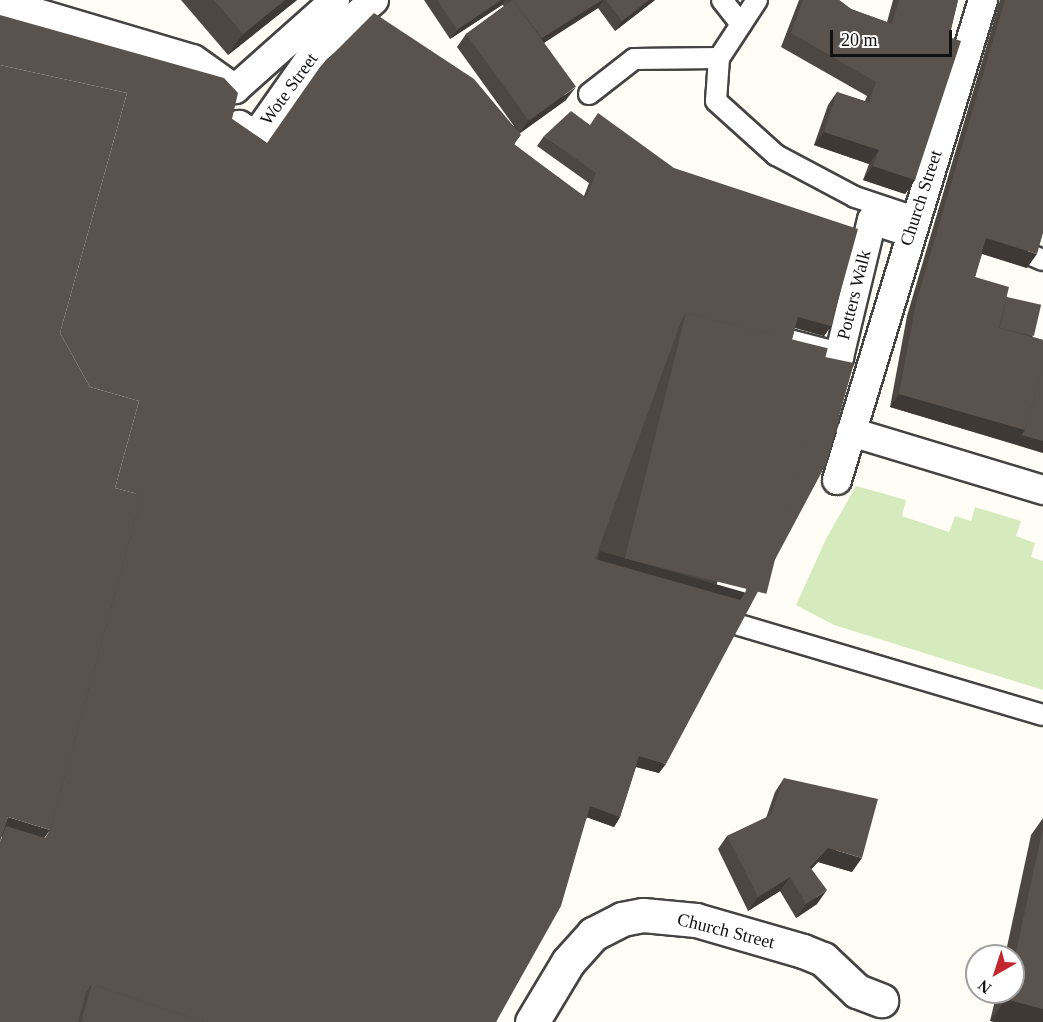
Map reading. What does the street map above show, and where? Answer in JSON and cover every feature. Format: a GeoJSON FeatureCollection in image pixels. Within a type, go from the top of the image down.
{"type":"FeatureCollection","features":[{"type":"Feature","properties":{"kind":"street","name":"Wote Street"},"geometry":{"type":"LineString","coordinates":[[0,2],[193,58],[235,89],[335,0]]}},
{"type":"Feature","properties":{"kind":"street","name":"Wote Street"},"geometry":{"type":"LineString","coordinates":[[233,135],[239,125],[256,135],[315,51],[374,0]]}},
{"type":"Feature","properties":{"kind":"street","name":"Church Street"},"geometry":{"type":"LineString","coordinates":[[837,480],[912,224],[983,0]]}},
{"type":"Feature","properties":{"kind":"street","name":"Potters Walk"},"geometry":{"type":"LineString","coordinates":[[788,344],[839,357],[872,220],[912,224]]}},
{"type":"Feature","properties":{"kind":"street"},"geometry":{"type":"LineString","coordinates":[[851,432],[1043,490]]}},
{"type":"Feature","properties":{"kind":"street","name":"Church Street"},"geometry":{"type":"LineString","coordinates":[[532,1022],[568,962],[593,934],[622,919],[643,915],[696,920],[803,951],[823,959],[857,991],[880,1000]]}},
{"type":"Feature","properties":{"kind":"lane"},"geometry":{"type":"LineString","coordinates":[[722,0],[741,24]]}},
{"type":"Feature","properties":{"kind":"lane"},"geometry":{"type":"LineString","coordinates":[[757,0],[719,58],[716,101],[776,155],[912,224]]}},
{"type":"Feature","properties":{"kind":"lane"},"geometry":{"type":"LineString","coordinates":[[589,94],[634,58],[719,58]]}},
{"type":"Feature","properties":{"kind":"lane"},"geometry":{"type":"LineString","coordinates":[[739,625],[1043,716]]}},
{"type":"Feature","properties":{"kind":"green space"},"geometry":{"type":"Polygon","coordinates":[[[856,486],[906,500],[902,516],[949,532],[955,516],[971,521],[975,507],[1021,521],[1016,536],[1035,543],[1031,557],[1043,561],[1043,690],[834,625],[796,605],[826,539],[856,486]]]}},
{"type":"Feature","properties":{"kind":"building"},"geometry":{"type":"Polygon","coordinates":[[[214,0],[285,0],[243,34],[214,0]]]}},
{"type":"Feature","properties":{"kind":"building"},"geometry":{"type":"Polygon","coordinates":[[[437,0],[501,0],[457,30],[437,0]]]}},
{"type":"Feature","properties":{"kind":"building"},"geometry":{"type":"Polygon","coordinates":[[[513,0],[576,87],[529,121],[466,34],[513,0]]]}},
{"type":"Feature","properties":{"kind":"building"},"geometry":{"type":"Polygon","coordinates":[[[513,0],[602,0],[542,38],[513,0]]]}},
{"type":"Feature","properties":{"kind":"building"},"geometry":{"type":"Polygon","coordinates":[[[606,0],[649,0],[622,21],[606,0]]]}},
{"type":"Feature","properties":{"kind":"building"},"geometry":{"type":"Polygon","coordinates":[[[803,0],[839,0],[851,9],[892,24],[899,0],[958,0],[949,37],[961,41],[915,180],[873,166],[879,150],[824,132],[837,92],[869,103],[876,82],[791,33],[803,0]]]}},
{"type":"Feature","properties":{"kind":"building"},"geometry":{"type":"Polygon","coordinates":[[[1005,0],[1043,0],[1043,233],[1037,254],[986,238],[975,277],[1009,287],[999,328],[1043,340],[1043,365],[1025,430],[899,394],[916,303],[1005,0]]]}},
{"type":"Feature","properties":{"kind":"building"},"geometry":{"type":"Polygon","coordinates":[[[374,13],[474,79],[521,135],[514,144],[586,198],[596,173],[544,136],[571,111],[590,125],[598,113],[674,168],[858,229],[831,326],[798,317],[792,340],[686,313],[681,321],[595,559],[740,600],[745,593],[825,357],[854,363],[826,464],[666,764],[639,756],[620,817],[590,806],[561,906],[496,1022],[204,1022],[92,984],[86,992],[78,1022],[0,1022],[0,842],[6,826],[45,838],[50,830],[142,495],[115,488],[139,401],[90,387],[60,333],[127,93],[0,65],[0,15],[224,78],[238,93],[232,119],[267,143],[320,67],[374,13]]]}},
{"type":"Feature","properties":{"kind":"building"},"geometry":{"type":"Polygon","coordinates":[[[0,65],[127,93],[60,333],[90,387],[139,401],[115,488],[142,495],[50,830],[8,817],[0,842],[0,65]]]}},
{"type":"Feature","properties":{"kind":"building"},"geometry":{"type":"Polygon","coordinates":[[[1007,297],[1041,305],[1034,336],[1000,328],[1007,297]]]}},
{"type":"Feature","properties":{"kind":"building"},"geometry":{"type":"Polygon","coordinates":[[[686,313],[828,348],[766,594],[625,558],[686,313]]]}},
{"type":"Feature","properties":{"kind":"building"},"geometry":{"type":"Polygon","coordinates":[[[1043,365],[1043,441],[1022,435],[1043,365]]]}},
{"type":"Feature","properties":{"kind":"building"},"geometry":{"type":"Polygon","coordinates":[[[784,778],[878,799],[862,858],[828,848],[810,867],[827,890],[806,904],[790,877],[758,897],[727,836],[771,815],[784,778]]]}},
{"type":"Feature","properties":{"kind":"building"},"geometry":{"type":"Polygon","coordinates":[[[1043,828],[1043,1009],[1024,1004],[1025,944],[1018,944],[1043,828]]]}},
{"type":"Feature","properties":{"kind":"building"},"geometry":{"type":"Polygon","coordinates":[[[92,984],[204,1022],[81,1022],[92,984]]]}}]}
